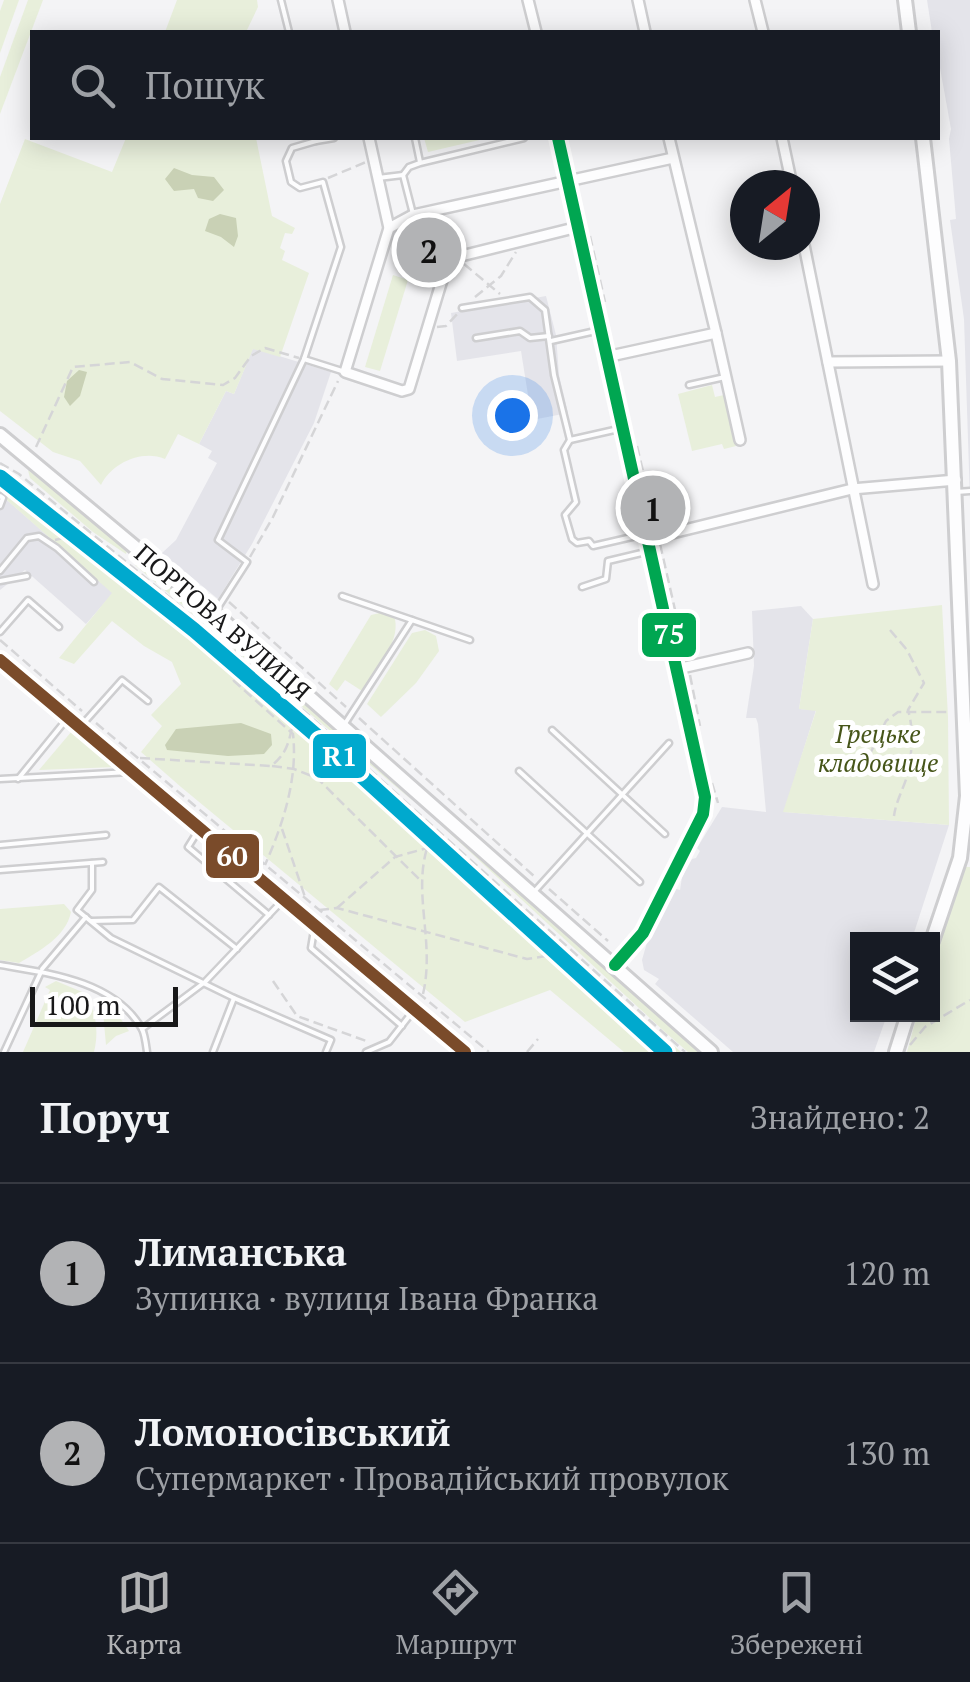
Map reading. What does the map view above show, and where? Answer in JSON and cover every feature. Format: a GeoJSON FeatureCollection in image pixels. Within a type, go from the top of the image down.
{"type":"FeatureCollection","features":[{"type":"Feature","properties":{"kind":"main road"},"geometry":{"type":"LineString","coordinates":[[904,0],[909,30]]}},
{"type":"Feature","properties":{"kind":"main road"},"geometry":{"type":"LineString","coordinates":[[922,140],[961,488],[966,622],[962,713],[966,738],[965,858],[936,932]]}},
{"type":"Feature","properties":{"kind":"main road","name":"ПОРТОВА ВУЛИЦЯ"},"geometry":{"type":"LineString","coordinates":[[0,435],[538,888],[711,1052]]}},
{"type":"Feature","properties":{"kind":"main road"},"geometry":{"type":"LineString","coordinates":[[898,1052],[906,1022]]}},
{"type":"Feature","properties":{"kind":"street"},"geometry":{"type":"LineString","coordinates":[[338,0],[345,30]]}},
{"type":"Feature","properties":{"kind":"street"},"geometry":{"type":"LineString","coordinates":[[535,30],[528,1],[540,0]]}},
{"type":"Feature","properties":{"kind":"street"},"geometry":{"type":"LineString","coordinates":[[638,0],[646,30]]}},
{"type":"Feature","properties":{"kind":"street"},"geometry":{"type":"LineString","coordinates":[[755,0],[762,30]]}},
{"type":"Feature","properties":{"kind":"street"},"geometry":{"type":"LineString","coordinates":[[370,140],[389,228],[345,372],[402,391],[409,389],[446,267],[457,257],[583,226]]}},
{"type":"Feature","properties":{"kind":"street"},"geometry":{"type":"LineString","coordinates":[[558,140],[583,226],[600,330],[651,536],[650,551],[682,668],[705,798],[704,814],[643,933],[615,965]]}},
{"type":"Feature","properties":{"kind":"street"},"geometry":{"type":"LineString","coordinates":[[670,140],[740,440]]}},
{"type":"Feature","properties":{"kind":"street"},"geometry":{"type":"LineString","coordinates":[[782,140],[789,170]]}},
{"type":"Feature","properties":{"kind":"street"},"geometry":{"type":"LineString","coordinates":[[389,228],[413,214],[674,158]]}},
{"type":"Feature","properties":{"kind":"street"},"geometry":{"type":"LineString","coordinates":[[807,260],[873,584]]}},
{"type":"Feature","properties":{"kind":"street"},"geometry":{"type":"LineString","coordinates":[[606,357],[716,333]]}},
{"type":"Feature","properties":{"kind":"street"},"geometry":{"type":"LineString","coordinates":[[828,362],[949,361]]}},
{"type":"Feature","properties":{"kind":"street"},"geometry":{"type":"LineString","coordinates":[[651,536],[852,489],[961,488]]}},
{"type":"Feature","properties":{"kind":"street"},"geometry":{"type":"LineString","coordinates":[[682,668],[748,654]]}},
{"type":"Feature","properties":{"kind":"street"},"geometry":{"type":"LineString","coordinates":[[0,660],[465,1052]]}},
{"type":"Feature","properties":{"kind":"lane"},"geometry":{"type":"LineString","coordinates":[[281,0],[288,30]]}},
{"type":"Feature","properties":{"kind":"lane"},"geometry":{"type":"LineString","coordinates":[[214,612],[246,562],[218,540],[304,359],[341,247],[323,182],[300,188],[291,182],[286,161],[292,148],[312,140]]}},
{"type":"Feature","properties":{"kind":"lane"},"geometry":{"type":"LineString","coordinates":[[415,140],[420,163]]}},
{"type":"Feature","properties":{"kind":"lane"},"geometry":{"type":"LineString","coordinates":[[378,178],[402,176],[409,167],[420,163],[516,140]]}},
{"type":"Feature","properties":{"kind":"lane"},"geometry":{"type":"LineString","coordinates":[[402,176],[413,214]]}},
{"type":"Feature","properties":{"kind":"lane"},"geometry":{"type":"LineString","coordinates":[[462,308],[530,297],[545,310],[570,440],[564,450],[576,502],[566,515],[572,539],[594,546],[651,536]]}},
{"type":"Feature","properties":{"kind":"lane"},"geometry":{"type":"LineString","coordinates":[[476,338],[520,330],[530,338],[550,339],[600,330]]}},
{"type":"Feature","properties":{"kind":"lane"},"geometry":{"type":"LineString","coordinates":[[304,359],[345,372]]}},
{"type":"Feature","properties":{"kind":"lane"},"geometry":{"type":"LineString","coordinates":[[690,385],[726,376]]}},
{"type":"Feature","properties":{"kind":"lane"},"geometry":{"type":"LineString","coordinates":[[570,440],[623,428]]}},
{"type":"Feature","properties":{"kind":"lane"},"geometry":{"type":"LineString","coordinates":[[0,496],[0,506]]}},
{"type":"Feature","properties":{"kind":"lane"},"geometry":{"type":"LineString","coordinates":[[0,570],[27,538],[39,536],[94,582]]}},
{"type":"Feature","properties":{"kind":"lane"},"geometry":{"type":"LineString","coordinates":[[582,587],[606,579],[608,562],[650,551]]}},
{"type":"Feature","properties":{"kind":"lane"},"geometry":{"type":"LineString","coordinates":[[0,582],[27,576]]}},
{"type":"Feature","properties":{"kind":"lane"},"geometry":{"type":"LineString","coordinates":[[342,596],[470,640]]}},
{"type":"Feature","properties":{"kind":"lane"},"geometry":{"type":"LineString","coordinates":[[0,632],[28,600],[60,627]]}},
{"type":"Feature","properties":{"kind":"lane"},"geometry":{"type":"LineString","coordinates":[[343,726],[412,620]]}},
{"type":"Feature","properties":{"kind":"lane"},"geometry":{"type":"LineString","coordinates":[[80,726],[122,680],[148,701]]}},
{"type":"Feature","properties":{"kind":"lane"},"geometry":{"type":"LineString","coordinates":[[18,779],[69,716]]}},
{"type":"Feature","properties":{"kind":"lane"},"geometry":{"type":"LineString","coordinates":[[552,730],[665,834]]}},
{"type":"Feature","properties":{"kind":"lane"},"geometry":{"type":"LineString","coordinates":[[538,888],[669,743]]}},
{"type":"Feature","properties":{"kind":"lane"},"geometry":{"type":"LineString","coordinates":[[0,779],[135,771]]}},
{"type":"Feature","properties":{"kind":"lane"},"geometry":{"type":"LineString","coordinates":[[519,772],[640,882]]}},
{"type":"Feature","properties":{"kind":"lane"},"geometry":{"type":"LineString","coordinates":[[200,827],[188,847],[269,915]]}},
{"type":"Feature","properties":{"kind":"lane"},"geometry":{"type":"LineString","coordinates":[[0,846],[106,835]]}},
{"type":"Feature","properties":{"kind":"lane"},"geometry":{"type":"LineString","coordinates":[[0,870],[103,862]]}},
{"type":"Feature","properties":{"kind":"lane"},"geometry":{"type":"LineString","coordinates":[[92,863],[92,890],[77,910],[111,938],[331,1040],[326,1052]]}},
{"type":"Feature","properties":{"kind":"lane"},"geometry":{"type":"LineString","coordinates":[[4,1052],[41,971],[88,919],[133,920],[159,888],[237,949]]}},
{"type":"Feature","properties":{"kind":"lane"},"geometry":{"type":"LineString","coordinates":[[142,1029],[205,982],[284,899]]}},
{"type":"Feature","properties":{"kind":"lane"},"geometry":{"type":"LineString","coordinates":[[315,925],[310,948],[402,1026]]}},
{"type":"Feature","properties":{"kind":"lane"},"geometry":{"type":"LineString","coordinates":[[0,966],[63,976],[100,991],[142,1029],[147,1052]]}},
{"type":"Feature","properties":{"kind":"lane"},"geometry":{"type":"LineString","coordinates":[[213,1052],[234,998]]}},
{"type":"Feature","properties":{"kind":"lane"},"geometry":{"type":"LineString","coordinates":[[366,1052],[389,1042],[414,1010]]}},
{"type":"Feature","properties":{"kind":"path"},"geometry":{"type":"LineString","coordinates":[[323,182],[332,174],[367,162]]}},
{"type":"Feature","properties":{"kind":"path"},"geometry":{"type":"LineString","coordinates":[[583,226],[608,316]]}},
{"type":"Feature","properties":{"kind":"path"},"geometry":{"type":"LineString","coordinates":[[429,328],[446,326],[500,276],[522,242]]}},
{"type":"Feature","properties":{"kind":"path"},"geometry":{"type":"LineString","coordinates":[[457,257],[510,300]]}},
{"type":"Feature","properties":{"kind":"path"},"geometry":{"type":"LineString","coordinates":[[28,458],[40,442],[74,367],[130,362],[162,379],[200,386],[223,385],[236,378],[251,356],[266,348],[304,359]]}},
{"type":"Feature","properties":{"kind":"path"},"geometry":{"type":"LineString","coordinates":[[246,562],[273,517],[345,372]]}},
{"type":"Feature","properties":{"kind":"path"},"geometry":{"type":"LineString","coordinates":[[634,432],[651,536],[703,742]]}},
{"type":"Feature","properties":{"kind":"path"},"geometry":{"type":"LineString","coordinates":[[0,463],[303,708],[685,1052]]}},
{"type":"Feature","properties":{"kind":"path"},"geometry":{"type":"LineString","coordinates":[[48,542],[93,535]]}},
{"type":"Feature","properties":{"kind":"path"},"geometry":{"type":"LineString","coordinates":[[224,598],[538,888],[608,941]]}},
{"type":"Feature","properties":{"kind":"path"},"geometry":{"type":"LineString","coordinates":[[890,630],[907,650],[924,682],[908,710],[912,723],[906,777],[897,796],[894,816]]}},
{"type":"Feature","properties":{"kind":"path"},"geometry":{"type":"LineString","coordinates":[[0,640],[489,1052]]}},
{"type":"Feature","properties":{"kind":"path"},"geometry":{"type":"LineString","coordinates":[[234,651],[228,668],[234,681],[293,734]]}},
{"type":"Feature","properties":{"kind":"path"},"geometry":{"type":"LineString","coordinates":[[265,865],[282,827],[294,769],[294,717],[303,708]]}},
{"type":"Feature","properties":{"kind":"path"},"geometry":{"type":"LineString","coordinates":[[850,776],[867,760],[886,721],[898,712],[962,713]]}},
{"type":"Feature","properties":{"kind":"path"},"geometry":{"type":"LineString","coordinates":[[271,766],[293,734]]}},
{"type":"Feature","properties":{"kind":"path"},"geometry":{"type":"LineString","coordinates":[[138,758],[271,766],[317,778],[422,882]]}},
{"type":"Feature","properties":{"kind":"path"},"geometry":{"type":"LineString","coordinates":[[711,779],[718,803]]}},
{"type":"Feature","properties":{"kind":"path"},"geometry":{"type":"LineString","coordinates":[[282,827],[306,900]]}},
{"type":"Feature","properties":{"kind":"path"},"geometry":{"type":"LineString","coordinates":[[422,995],[429,966],[422,882],[428,848],[442,832]]}},
{"type":"Feature","properties":{"kind":"path"},"geometry":{"type":"LineString","coordinates":[[338,908],[395,856],[428,848]]}},
{"type":"Feature","properties":{"kind":"path"},"geometry":{"type":"LineString","coordinates":[[318,910],[338,908],[527,960],[559,954],[580,958]]}},
{"type":"Feature","properties":{"kind":"path"},"geometry":{"type":"LineString","coordinates":[[273,982],[297,1016],[379,1046]]}},
{"type":"Feature","properties":{"kind":"path"},"geometry":{"type":"LineString","coordinates":[[898,1052],[936,1019],[970,1000]]}},
{"type":"Feature","properties":{"kind":"path"},"geometry":{"type":"LineString","coordinates":[[528,1052],[538,1040]]}},
{"type":"Feature","properties":{"kind":"shaded area"},"geometry":{"type":"Polygon","coordinates":[[[927,0],[970,0],[970,500],[964,319],[950,220],[956,219],[951,129],[940,68],[940,30],[932,30],[927,0]]]}},
{"type":"Feature","properties":{"kind":"shaded area"},"geometry":{"type":"Polygon","coordinates":[[[546,296],[568,413],[532,420],[521,351],[457,361],[451,313],[546,296]]]}},
{"type":"Feature","properties":{"kind":"shaded area"},"geometry":{"type":"Polygon","coordinates":[[[253,348],[331,372],[314,423],[252,544],[218,599],[162,553],[176,540],[217,463],[208,458],[212,451],[199,444],[226,391],[234,394],[253,348]]]}},
{"type":"Feature","properties":{"kind":"shaded area"},"geometry":{"type":"Polygon","coordinates":[[[0,494],[113,593],[86,624],[25,570],[0,590],[0,494]]]}},
{"type":"Feature","properties":{"kind":"shaded area"},"geometry":{"type":"Polygon","coordinates":[[[801,606],[813,619],[799,709],[816,710],[784,812],[949,825],[914,932],[850,932],[850,1022],[885,1022],[874,1052],[733,1052],[655,984],[659,979],[644,970],[642,960],[648,939],[673,888],[680,890],[682,877],[722,807],[766,812],[758,724],[756,718],[746,718],[754,666],[752,611],[801,606]]]}},
{"type":"Feature","properties":{"kind":"green space"},"geometry":{"type":"Polygon","coordinates":[[[4,0],[19,0],[0,53],[0,11],[4,0]]]}},
{"type":"Feature","properties":{"kind":"green space"},"geometry":{"type":"Polygon","coordinates":[[[28,0],[43,0],[0,114],[0,77],[28,0]]]}},
{"type":"Feature","properties":{"kind":"green space"},"geometry":{"type":"Polygon","coordinates":[[[177,0],[257,0],[258,7],[247,30],[166,30],[177,0]]]}},
{"type":"Feature","properties":{"kind":"green space"},"geometry":{"type":"Polygon","coordinates":[[[25,139],[112,172],[125,140],[256,140],[272,216],[295,228],[292,234],[285,233],[280,248],[285,251],[282,260],[309,273],[280,357],[253,349],[234,394],[226,391],[199,444],[178,434],[165,459],[146,456],[128,460],[101,485],[80,461],[53,452],[0,411],[0,204],[25,139]]]}},
{"type":"Feature","properties":{"kind":"green space"},"geometry":{"type":"Polygon","coordinates":[[[425,140],[479,140],[428,152],[425,140]]]}},
{"type":"Feature","properties":{"kind":"green space"},"geometry":{"type":"Polygon","coordinates":[[[174,168],[214,177],[224,190],[213,201],[198,198],[194,189],[174,191],[165,179],[174,168]]]}},
{"type":"Feature","properties":{"kind":"green space"},"geometry":{"type":"Polygon","coordinates":[[[220,214],[236,218],[238,236],[234,247],[205,231],[209,219],[220,214]]]}},
{"type":"Feature","properties":{"kind":"green space"},"geometry":{"type":"Polygon","coordinates":[[[393,275],[408,280],[380,371],[365,367],[393,275]]]}},
{"type":"Feature","properties":{"kind":"green space"},"geometry":{"type":"Polygon","coordinates":[[[79,370],[87,372],[80,396],[70,406],[64,397],[67,381],[79,370]]]}},
{"type":"Feature","properties":{"kind":"green space"},"geometry":{"type":"Polygon","coordinates":[[[712,385],[715,397],[724,395],[736,446],[724,449],[722,444],[692,451],[678,394],[712,385]]]}},
{"type":"Feature","properties":{"kind":"green space"},"geometry":{"type":"Polygon","coordinates":[[[0,468],[67,517],[288,700],[681,1052],[668,1052],[318,735],[185,621],[0,475],[0,468]]]}},
{"type":"Feature","properties":{"kind":"green space"},"geometry":{"type":"Polygon","coordinates":[[[28,470],[117,541],[126,554],[93,532],[30,478],[28,470]]]}},
{"type":"Feature","properties":{"kind":"green space"},"geometry":{"type":"Polygon","coordinates":[[[0,481],[123,578],[297,726],[660,1052],[624,1052],[550,990],[465,1022],[181,787],[141,752],[162,726],[151,715],[181,684],[172,662],[112,621],[74,664],[59,658],[112,593],[0,494],[0,481]]]}},
{"type":"Feature","properties":{"kind":"green space"},"geometry":{"type":"Polygon","coordinates":[[[135,565],[155,572],[414,802],[135,565]]]}},
{"type":"Feature","properties":{"kind":"green space","name":"Грецьке кладовище"},"geometry":{"type":"Polygon","coordinates":[[[942,605],[949,825],[783,812],[816,711],[799,709],[813,619],[942,605]]]}},
{"type":"Feature","properties":{"kind":"green space"},"geometry":{"type":"Polygon","coordinates":[[[384,612],[395,619],[396,628],[385,656],[362,691],[345,680],[337,691],[329,684],[371,615],[384,612]]]}},
{"type":"Feature","properties":{"kind":"green space"},"geometry":{"type":"Polygon","coordinates":[[[425,630],[436,636],[439,651],[416,683],[381,717],[367,704],[412,633],[425,630]]]}},
{"type":"Feature","properties":{"kind":"green space"},"geometry":{"type":"Polygon","coordinates":[[[241,723],[271,734],[272,745],[264,754],[228,756],[167,750],[165,745],[176,729],[241,723]]]}},
{"type":"Feature","properties":{"kind":"green space"},"geometry":{"type":"Polygon","coordinates":[[[72,731],[116,767],[39,770],[72,731]]]}},
{"type":"Feature","properties":{"kind":"green space"},"geometry":{"type":"Polygon","coordinates":[[[430,815],[700,1052],[688,1052],[666,1033],[430,815]]]}},
{"type":"Feature","properties":{"kind":"green space"},"geometry":{"type":"Polygon","coordinates":[[[965,867],[970,867],[970,1052],[907,1052],[915,1022],[940,1022],[940,942],[965,867]]]}},
{"type":"Feature","properties":{"kind":"green space"},"geometry":{"type":"Polygon","coordinates":[[[64,904],[71,912],[68,921],[51,942],[19,963],[0,960],[0,909],[64,904]]]}},
{"type":"Feature","properties":{"kind":"green space"},"geometry":{"type":"Polygon","coordinates":[[[56,981],[87,994],[96,1023],[94,1052],[23,1052],[50,990],[45,987],[56,981]]]}},
{"type":"Feature","properties":{"kind":"green space"},"geometry":{"type":"Polygon","coordinates":[[[102,1001],[116,1012],[129,1031],[106,1045],[102,1001]]]}},
{"type":"Feature","properties":{"kind":"transit line","name":"75"},"geometry":{"type":"LineString","coordinates":[[558,140],[705,797],[703,814],[643,933],[615,965]]}},
{"type":"Feature","properties":{"kind":"transit line","name":"R1"},"geometry":{"type":"LineString","coordinates":[[0,477],[194,630],[333,750],[665,1052]]}},
{"type":"Feature","properties":{"kind":"transit line","name":"60"},"geometry":{"type":"LineString","coordinates":[[0,660],[465,1052]]}},
{"type":"Feature","properties":{"kind":"place","name":"Ломоносівський"},"geometry":{"type":"Point","coordinates":[429,250]}},
{"type":"Feature","properties":{"kind":"place","name":"Лиманська"},"geometry":{"type":"Point","coordinates":[653,508]}}]}
